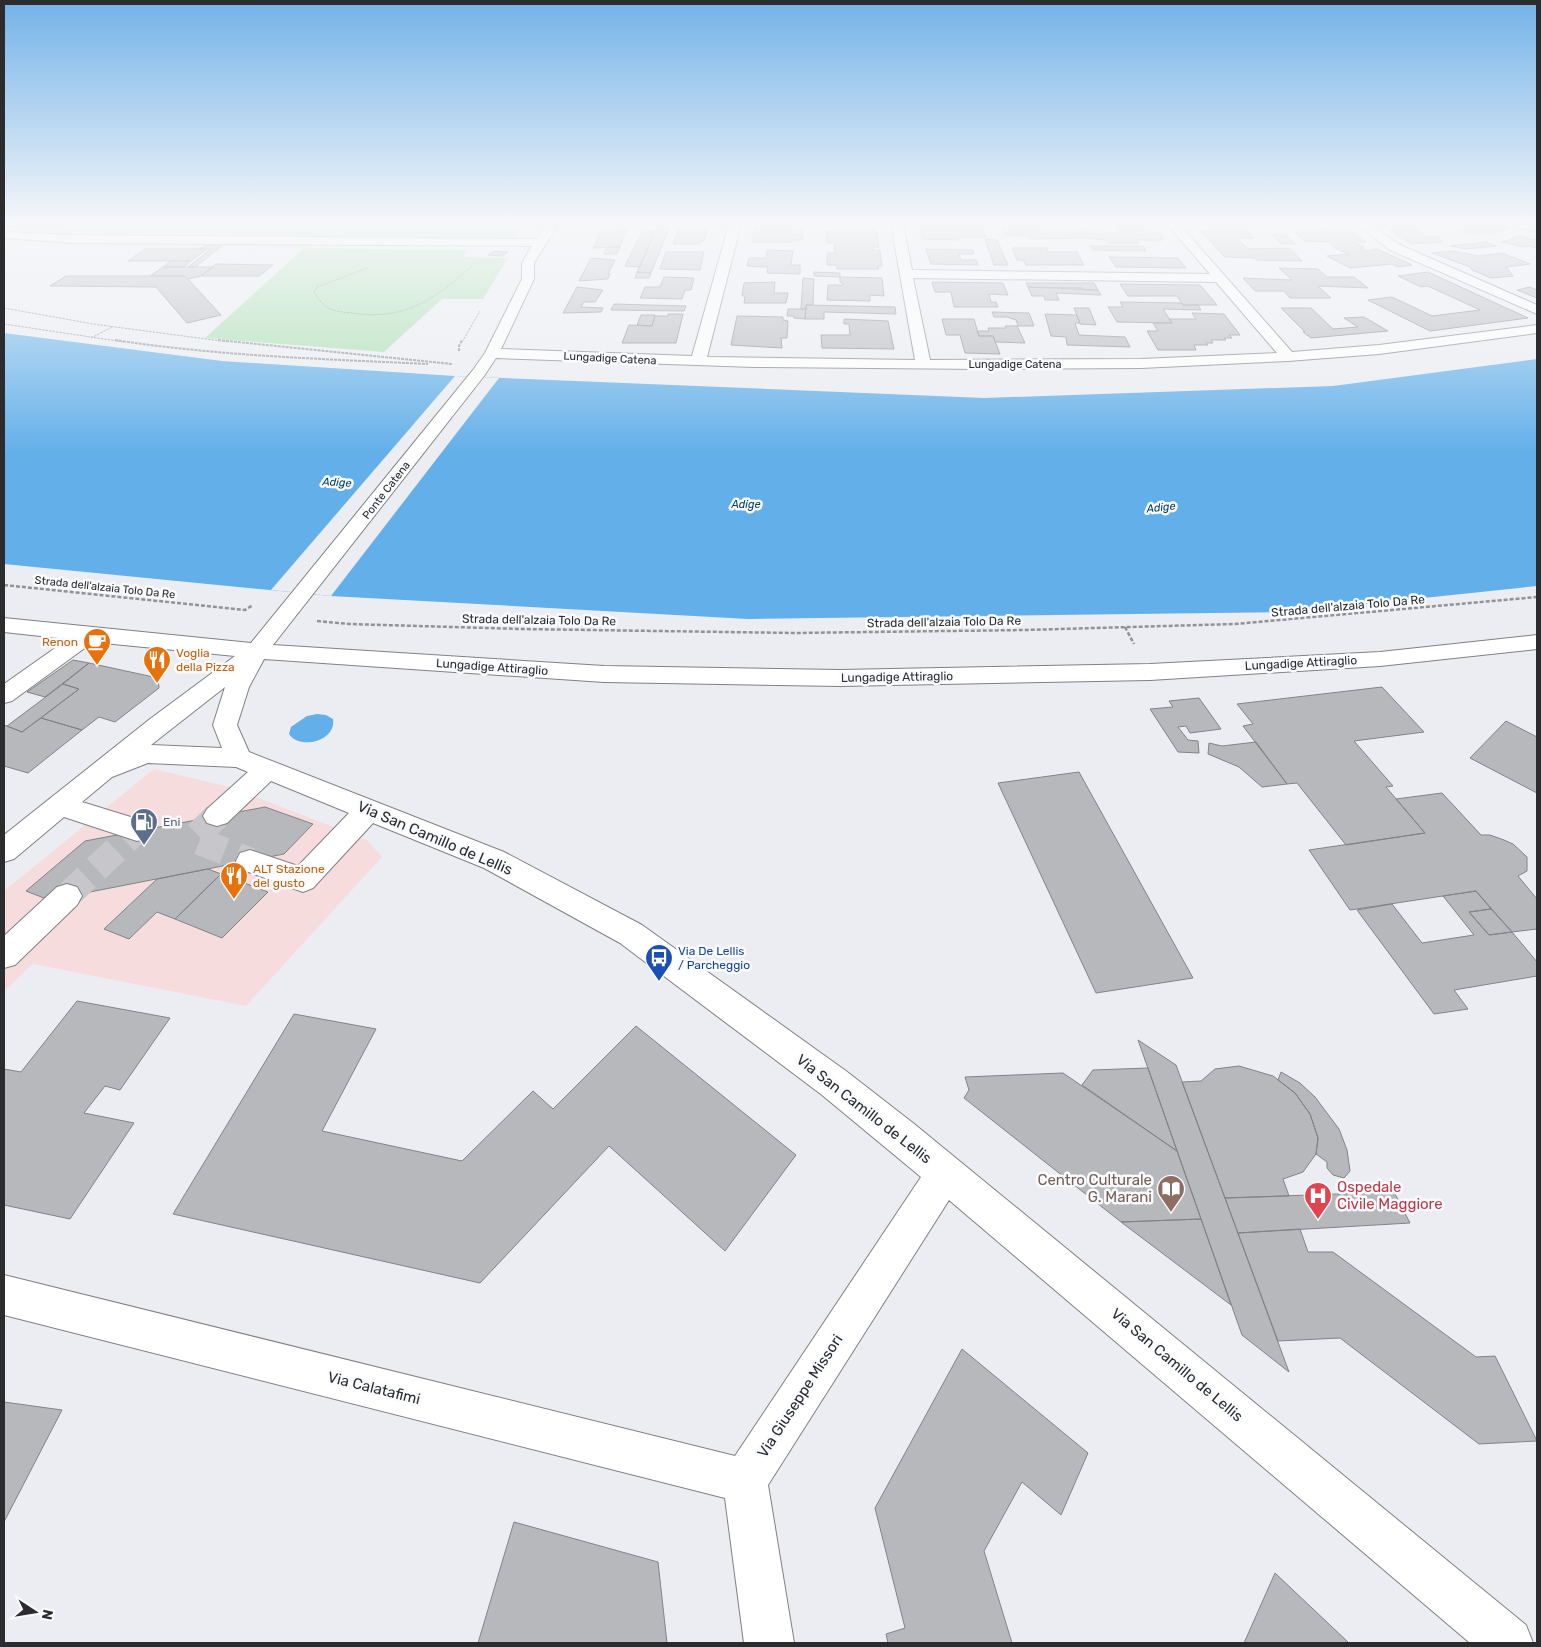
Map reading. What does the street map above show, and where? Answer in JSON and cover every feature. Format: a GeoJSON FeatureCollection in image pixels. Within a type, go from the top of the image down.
{"type":"FeatureCollection","features":[{"type":"Feature","properties":{"kind":"street","name":"Ponte Catena"},"geometry":{"type":"LineString","coordinates":[[256,652],[303,610],[479,373],[492,353],[517,301]]}},
{"type":"Feature","properties":{"kind":"street"},"geometry":{"type":"LineString","coordinates":[[698,361],[714,301]]}},
{"type":"Feature","properties":{"kind":"street"},"geometry":{"type":"LineString","coordinates":[[912,301],[924,364]]}},
{"type":"Feature","properties":{"kind":"street"},"geometry":{"type":"LineString","coordinates":[[1238,301],[1288,357]]}},
{"type":"Feature","properties":{"kind":"street"},"geometry":{"type":"LineString","coordinates":[[1516,301],[1537,310]]}},
{"type":"Feature","properties":{"kind":"street","name":"Lungadige Catena"},"geometry":{"type":"LineString","coordinates":[[492,353],[698,361],[1055,365],[1224,361],[1288,357],[1384,349],[1537,329]]}},
{"type":"Feature","properties":{"kind":"street","name":"Lungadige Attiraglio"},"geometry":{"type":"LineString","coordinates":[[4,625],[256,652],[604,674],[840,678],[1160,672],[1380,659],[1537,642]]}},
{"type":"Feature","properties":{"kind":"street"},"geometry":{"type":"LineString","coordinates":[[4,695],[89,635]]}},
{"type":"Feature","properties":{"kind":"street"},"geometry":{"type":"LineString","coordinates":[[239,758],[225,725],[237,687],[256,652]]}},
{"type":"Feature","properties":{"kind":"street"},"geometry":{"type":"LineString","coordinates":[[4,851],[158,725],[256,652]]}},
{"type":"Feature","properties":{"kind":"street","name":"Via San Camillo de Lellis"},"geometry":{"type":"LineString","coordinates":[[105,770],[146,754],[239,758],[494,860],[631,934],[834,1083],[945,1173],[1508,1643]]}},
{"type":"Feature","properties":{"kind":"street"},"geometry":{"type":"LineString","coordinates":[[217,816],[267,769]]}},
{"type":"Feature","properties":{"kind":"street"},"geometry":{"type":"LineString","coordinates":[[60,806],[137,830]]}},
{"type":"Feature","properties":{"kind":"street"},"geometry":{"type":"LineString","coordinates":[[250,860],[304,880],[368,810]]}},
{"type":"Feature","properties":{"kind":"street"},"geometry":{"type":"LineString","coordinates":[[4,955],[67,896]]}},
{"type":"Feature","properties":{"kind":"street","name":"Via Giuseppe Missori"},"geometry":{"type":"LineString","coordinates":[[745,1481],[945,1173]]}},
{"type":"Feature","properties":{"kind":"street","name":"Via Calatafimi"},"geometry":{"type":"LineString","coordinates":[[4,1295],[745,1481]]}},
{"type":"Feature","properties":{"kind":"street"},"geometry":{"type":"LineString","coordinates":[[745,1481],[769,1643]]}},
{"type":"Feature","properties":{"kind":"path"},"geometry":{"type":"LineString","coordinates":[[318,301],[320,304],[330,309],[363,316],[400,313],[419,307],[427,301]]}},
{"type":"Feature","properties":{"kind":"path"},"geometry":{"type":"LineString","coordinates":[[4,308],[112,327],[265,346],[385,356],[440,364]]}},
{"type":"Feature","properties":{"kind":"path"},"geometry":{"type":"LineString","coordinates":[[4,324],[170,348],[337,360],[457,364]]}},
{"type":"Feature","properties":{"kind":"path"},"geometry":{"type":"LineString","coordinates":[[91,338],[112,327]]}},
{"type":"Feature","properties":{"kind":"path","name":"Strada dell'alzaia Tolo Da Re"},"geometry":{"type":"LineString","coordinates":[[4,584],[204,607],[245,610],[256,604]]}},
{"type":"Feature","properties":{"kind":"path","name":"Strada dell'alzaia Tolo Da Re"},"geometry":{"type":"LineString","coordinates":[[303,610],[314,621],[349,624],[794,633],[1025,630],[1235,624],[1537,597]]}},
{"type":"Feature","properties":{"kind":"shaded area"},"geometry":{"type":"Polygon","coordinates":[[[154,769],[230,787],[367,840],[382,857],[246,1006],[33,964],[4,991],[4,891],[154,769]]]}},
{"type":"Feature","properties":{"kind":"green space"},"geometry":{"type":"Polygon","coordinates":[[[246,301],[440,301],[384,352],[205,338],[246,301]]]}},
{"type":"Feature","properties":{"kind":"water","name":"Adige"},"geometry":{"type":"Polygon","coordinates":[[[4,333],[222,361],[455,376],[984,398],[1333,386],[1537,359],[1537,586],[1290,612],[748,619],[331,596],[4,564],[4,333]]]}},
{"type":"Feature","properties":{"kind":"water"},"geometry":{"type":"Polygon","coordinates":[[[326,715],[333,719],[333,726],[324,737],[317,741],[301,742],[289,734],[291,727],[307,716],[326,715]]]}},
{"type":"Feature","properties":{"kind":"pier"},"geometry":{"type":"Polygon","coordinates":[[[455,376],[499,378],[331,596],[271,590],[455,376]]]}},
{"type":"Feature","properties":{"kind":"building"},"geometry":{"type":"Polygon","coordinates":[[[168,301],[208,301],[221,315],[187,323],[168,301]]]}},
{"type":"Feature","properties":{"kind":"building"},"geometry":{"type":"Polygon","coordinates":[[[570,301],[596,301],[584,302],[581,307],[603,308],[601,312],[563,313],[570,301]]]}},
{"type":"Feature","properties":{"kind":"building"},"geometry":{"type":"Polygon","coordinates":[[[744,301],[786,301],[786,303],[744,303],[744,301]]]}},
{"type":"Feature","properties":{"kind":"building"},"geometry":{"type":"Polygon","coordinates":[[[802,301],[813,301],[813,305],[806,305],[806,309],[801,309],[802,301]]]}},
{"type":"Feature","properties":{"kind":"building"},"geometry":{"type":"Polygon","coordinates":[[[953,301],[991,301],[996,302],[998,307],[954,307],[953,301]]]}},
{"type":"Feature","properties":{"kind":"building"},"geometry":{"type":"Polygon","coordinates":[[[1180,301],[1213,301],[1217,305],[1183,305],[1180,301]]]}},
{"type":"Feature","properties":{"kind":"building"},"geometry":{"type":"Polygon","coordinates":[[[1370,301],[1400,301],[1432,316],[1480,310],[1460,301],[1491,301],[1528,318],[1430,331],[1370,301]]]}},
{"type":"Feature","properties":{"kind":"building"},"geometry":{"type":"Polygon","coordinates":[[[1120,302],[1182,303],[1183,305],[1198,305],[1201,310],[1163,309],[1172,323],[1117,322],[1108,307],[1123,307],[1120,302]]]}},
{"type":"Feature","properties":{"kind":"building"},"geometry":{"type":"Polygon","coordinates":[[[614,304],[686,306],[684,311],[611,310],[614,304]]]}},
{"type":"Feature","properties":{"kind":"building"},"geometry":{"type":"Polygon","coordinates":[[[806,305],[895,307],[896,314],[824,312],[824,319],[805,319],[806,305]]]}},
{"type":"Feature","properties":{"kind":"building"},"geometry":{"type":"Polygon","coordinates":[[[1074,308],[1089,308],[1096,325],[1080,324],[1074,308]]]}},
{"type":"Feature","properties":{"kind":"building"},"geometry":{"type":"Polygon","coordinates":[[[1281,308],[1311,308],[1333,329],[1358,327],[1344,318],[1364,317],[1388,331],[1311,338],[1281,308]]]}},
{"type":"Feature","properties":{"kind":"building"},"geometry":{"type":"Polygon","coordinates":[[[788,309],[806,309],[805,319],[787,316],[788,309]]]}},
{"type":"Feature","properties":{"kind":"building"},"geometry":{"type":"Polygon","coordinates":[[[992,312],[1029,313],[1034,326],[1018,326],[1016,320],[1007,317],[994,317],[992,312]]]}},
{"type":"Feature","properties":{"kind":"building"},"geometry":{"type":"Polygon","coordinates":[[[1192,313],[1224,314],[1240,335],[1229,335],[1232,338],[1224,338],[1226,340],[1211,340],[1213,343],[1206,343],[1208,345],[1194,345],[1196,350],[1158,350],[1147,331],[1158,331],[1153,323],[1172,323],[1169,319],[1196,319],[1192,313]]]}},
{"type":"Feature","properties":{"kind":"building"},"geometry":{"type":"Polygon","coordinates":[[[668,314],[683,314],[676,343],[622,343],[629,325],[652,326],[655,316],[668,316],[668,314]]]}},
{"type":"Feature","properties":{"kind":"building"},"geometry":{"type":"Polygon","coordinates":[[[1045,314],[1077,315],[1080,323],[1075,323],[1079,335],[1125,337],[1130,347],[1067,345],[1066,337],[1051,336],[1045,314]]]}},
{"type":"Feature","properties":{"kind":"building"},"geometry":{"type":"Polygon","coordinates":[[[641,315],[655,315],[652,326],[637,325],[641,315]]]}},
{"type":"Feature","properties":{"kind":"building"},"geometry":{"type":"Polygon","coordinates":[[[737,316],[783,317],[783,320],[788,321],[787,338],[781,338],[782,348],[731,345],[737,316]]]}},
{"type":"Feature","properties":{"kind":"building"},"geometry":{"type":"Polygon","coordinates":[[[844,319],[888,321],[894,349],[822,348],[821,335],[850,335],[849,324],[844,324],[844,319]]]}},
{"type":"Feature","properties":{"kind":"building"},"geometry":{"type":"Polygon","coordinates":[[[942,319],[974,319],[979,336],[993,336],[1000,354],[965,353],[960,335],[946,335],[942,319]]]}},
{"type":"Feature","properties":{"kind":"building"},"geometry":{"type":"Polygon","coordinates":[[[1005,326],[1017,326],[1025,343],[995,342],[993,336],[979,336],[977,331],[989,331],[988,328],[1006,328],[1005,326]]]}},
{"type":"Feature","properties":{"kind":"building"},"geometry":{"type":"Polygon","coordinates":[[[73,660],[89,663],[45,697],[27,692],[73,660]]]}},
{"type":"Feature","properties":{"kind":"building"},"geometry":{"type":"Polygon","coordinates":[[[89,663],[158,678],[159,688],[115,722],[99,717],[82,730],[41,718],[79,689],[63,684],[89,663]]]}},
{"type":"Feature","properties":{"kind":"building"},"geometry":{"type":"Polygon","coordinates":[[[63,684],[79,689],[22,732],[7,726],[63,684]]]}},
{"type":"Feature","properties":{"kind":"building"},"geometry":{"type":"Polygon","coordinates":[[[1382,687],[1424,732],[1354,741],[1393,786],[1386,787],[1425,833],[1346,845],[1297,783],[1287,784],[1243,726],[1253,724],[1237,704],[1382,687]]]}},
{"type":"Feature","properties":{"kind":"building"},"geometry":{"type":"Polygon","coordinates":[[[1199,698],[1221,729],[1190,733],[1186,726],[1178,727],[1188,740],[1198,741],[1199,753],[1178,752],[1150,709],[1173,707],[1169,701],[1199,698]]]}},
{"type":"Feature","properties":{"kind":"building"},"geometry":{"type":"Polygon","coordinates":[[[41,718],[82,730],[28,773],[4,766],[4,725],[22,732],[41,718]]]}},
{"type":"Feature","properties":{"kind":"building"},"geometry":{"type":"Polygon","coordinates":[[[1506,721],[1537,737],[1537,793],[1470,758],[1506,721]]]}},
{"type":"Feature","properties":{"kind":"building"},"geometry":{"type":"Polygon","coordinates":[[[1256,742],[1287,784],[1262,787],[1239,767],[1208,754],[1209,743],[1222,746],[1256,742]]]}},
{"type":"Feature","properties":{"kind":"building"},"geometry":{"type":"Polygon","coordinates":[[[1079,772],[1193,978],[1096,993],[998,783],[1079,772]]]}},
{"type":"Feature","properties":{"kind":"building"},"geometry":{"type":"Polygon","coordinates":[[[1442,793],[1481,835],[1490,835],[1513,844],[1527,857],[1527,871],[1518,876],[1537,899],[1537,929],[1512,932],[1476,891],[1350,910],[1309,850],[1425,833],[1396,799],[1442,793]]]}},
{"type":"Feature","properties":{"kind":"building"},"geometry":{"type":"Polygon","coordinates":[[[265,807],[313,824],[284,854],[49,900],[26,891],[85,841],[265,807]]]}},
{"type":"Feature","properties":{"kind":"building"},"geometry":{"type":"Polygon","coordinates":[[[208,869],[221,874],[175,919],[157,912],[129,939],[104,929],[157,879],[208,869]]]}},
{"type":"Feature","properties":{"kind":"building"},"geometry":{"type":"Polygon","coordinates":[[[221,874],[268,892],[222,938],[175,919],[221,874]]]}},
{"type":"Feature","properties":{"kind":"building"},"geometry":{"type":"Polygon","coordinates":[[[1476,891],[1491,909],[1469,912],[1489,935],[1512,932],[1537,962],[1537,976],[1454,990],[1468,1009],[1434,1014],[1357,910],[1392,904],[1422,943],[1474,935],[1443,896],[1476,891]]]}},
{"type":"Feature","properties":{"kind":"building"},"geometry":{"type":"Polygon","coordinates":[[[1491,909],[1512,932],[1489,935],[1469,912],[1491,909]]]}},
{"type":"Feature","properties":{"kind":"building"},"geometry":{"type":"Polygon","coordinates":[[[77,1001],[170,1018],[120,1090],[105,1086],[84,1113],[134,1123],[70,1219],[4,1205],[4,1069],[21,1072],[77,1001]]]}},
{"type":"Feature","properties":{"kind":"building"},"geometry":{"type":"Polygon","coordinates":[[[294,1014],[376,1029],[322,1131],[462,1161],[533,1091],[553,1109],[636,1026],[796,1155],[725,1251],[609,1146],[480,1283],[173,1214],[294,1014]]]}},
{"type":"Feature","properties":{"kind":"building"},"geometry":{"type":"Polygon","coordinates":[[[1138,1040],[1176,1065],[1289,1372],[1242,1335],[1138,1040]]]}},
{"type":"Feature","properties":{"kind":"building"},"geometry":{"type":"Polygon","coordinates":[[[1239,1066],[1273,1076],[1295,1093],[1310,1114],[1318,1138],[1316,1154],[1303,1172],[1283,1179],[1289,1196],[1225,1198],[1182,1082],[1201,1081],[1215,1069],[1239,1066]]]}},
{"type":"Feature","properties":{"kind":"building"},"geometry":{"type":"Polygon","coordinates":[[[1148,1068],[1177,1151],[1082,1085],[1093,1070],[1148,1068]]]}},
{"type":"Feature","properties":{"kind":"building"},"geometry":{"type":"Polygon","coordinates":[[[1281,1072],[1300,1083],[1315,1097],[1339,1129],[1347,1150],[1350,1171],[1344,1178],[1333,1175],[1327,1168],[1327,1162],[1316,1154],[1318,1138],[1310,1114],[1295,1093],[1278,1080],[1281,1072]]]}},
{"type":"Feature","properties":{"kind":"building"},"geometry":{"type":"Polygon","coordinates":[[[1063,1073],[1177,1151],[1201,1219],[1121,1222],[964,1098],[969,1090],[965,1077],[1063,1073]]]}},
{"type":"Feature","properties":{"kind":"building"},"geometry":{"type":"Polygon","coordinates":[[[1394,1192],[1410,1223],[1238,1233],[1225,1198],[1394,1192]]]}},
{"type":"Feature","properties":{"kind":"building"},"geometry":{"type":"Polygon","coordinates":[[[1201,1219],[1231,1305],[1121,1222],[1201,1219]]]}},
{"type":"Feature","properties":{"kind":"building"},"geometry":{"type":"Polygon","coordinates":[[[1300,1229],[1308,1252],[1333,1252],[1476,1357],[1495,1356],[1537,1441],[1479,1444],[1340,1338],[1278,1341],[1238,1233],[1300,1229]]]}},
{"type":"Feature","properties":{"kind":"building"},"geometry":{"type":"Polygon","coordinates":[[[962,1349],[1088,1453],[1061,1515],[1022,1482],[984,1551],[1012,1643],[888,1643],[886,1634],[905,1628],[875,1508],[962,1349]]]}},
{"type":"Feature","properties":{"kind":"building"},"geometry":{"type":"Polygon","coordinates":[[[4,1402],[62,1410],[4,1522],[4,1402]]]}},
{"type":"Feature","properties":{"kind":"building"},"geometry":{"type":"Polygon","coordinates":[[[514,1522],[658,1562],[667,1643],[478,1643],[514,1522]]]}},
{"type":"Feature","properties":{"kind":"building"},"geometry":{"type":"Polygon","coordinates":[[[1275,1573],[1349,1643],[1244,1643],[1275,1573]]]}},
{"type":"Feature","properties":{"kind":"tunnel"},"geometry":{"type":"LineString","coordinates":[[217,816],[193,839],[250,861]]}},
{"type":"Feature","properties":{"kind":"tunnel"},"geometry":{"type":"LineString","coordinates":[[67,896],[137,830]]}},
{"type":"Feature","properties":{"kind":"place","name":"Renon"},"geometry":{"type":"Point","coordinates":[97,666]}},
{"type":"Feature","properties":{"kind":"place","name":"Voglia della Pizza"},"geometry":{"type":"Point","coordinates":[157,684]}},
{"type":"Feature","properties":{"kind":"place","name":"Eni"},"geometry":{"type":"Point","coordinates":[144,846]}},
{"type":"Feature","properties":{"kind":"place","name":"ALT Stazione del gusto"},"geometry":{"type":"Point","coordinates":[234,900]}},
{"type":"Feature","properties":{"kind":"place","name":"Via De Lellis / Parcheggio"},"geometry":{"type":"Point","coordinates":[659,982]}},
{"type":"Feature","properties":{"kind":"place","name":"Centro Culturale G. Marani"},"geometry":{"type":"Point","coordinates":[1171,1213]}},
{"type":"Feature","properties":{"kind":"place","name":"Ospedale Civile Maggiore"},"geometry":{"type":"Point","coordinates":[1318,1220]}}]}
